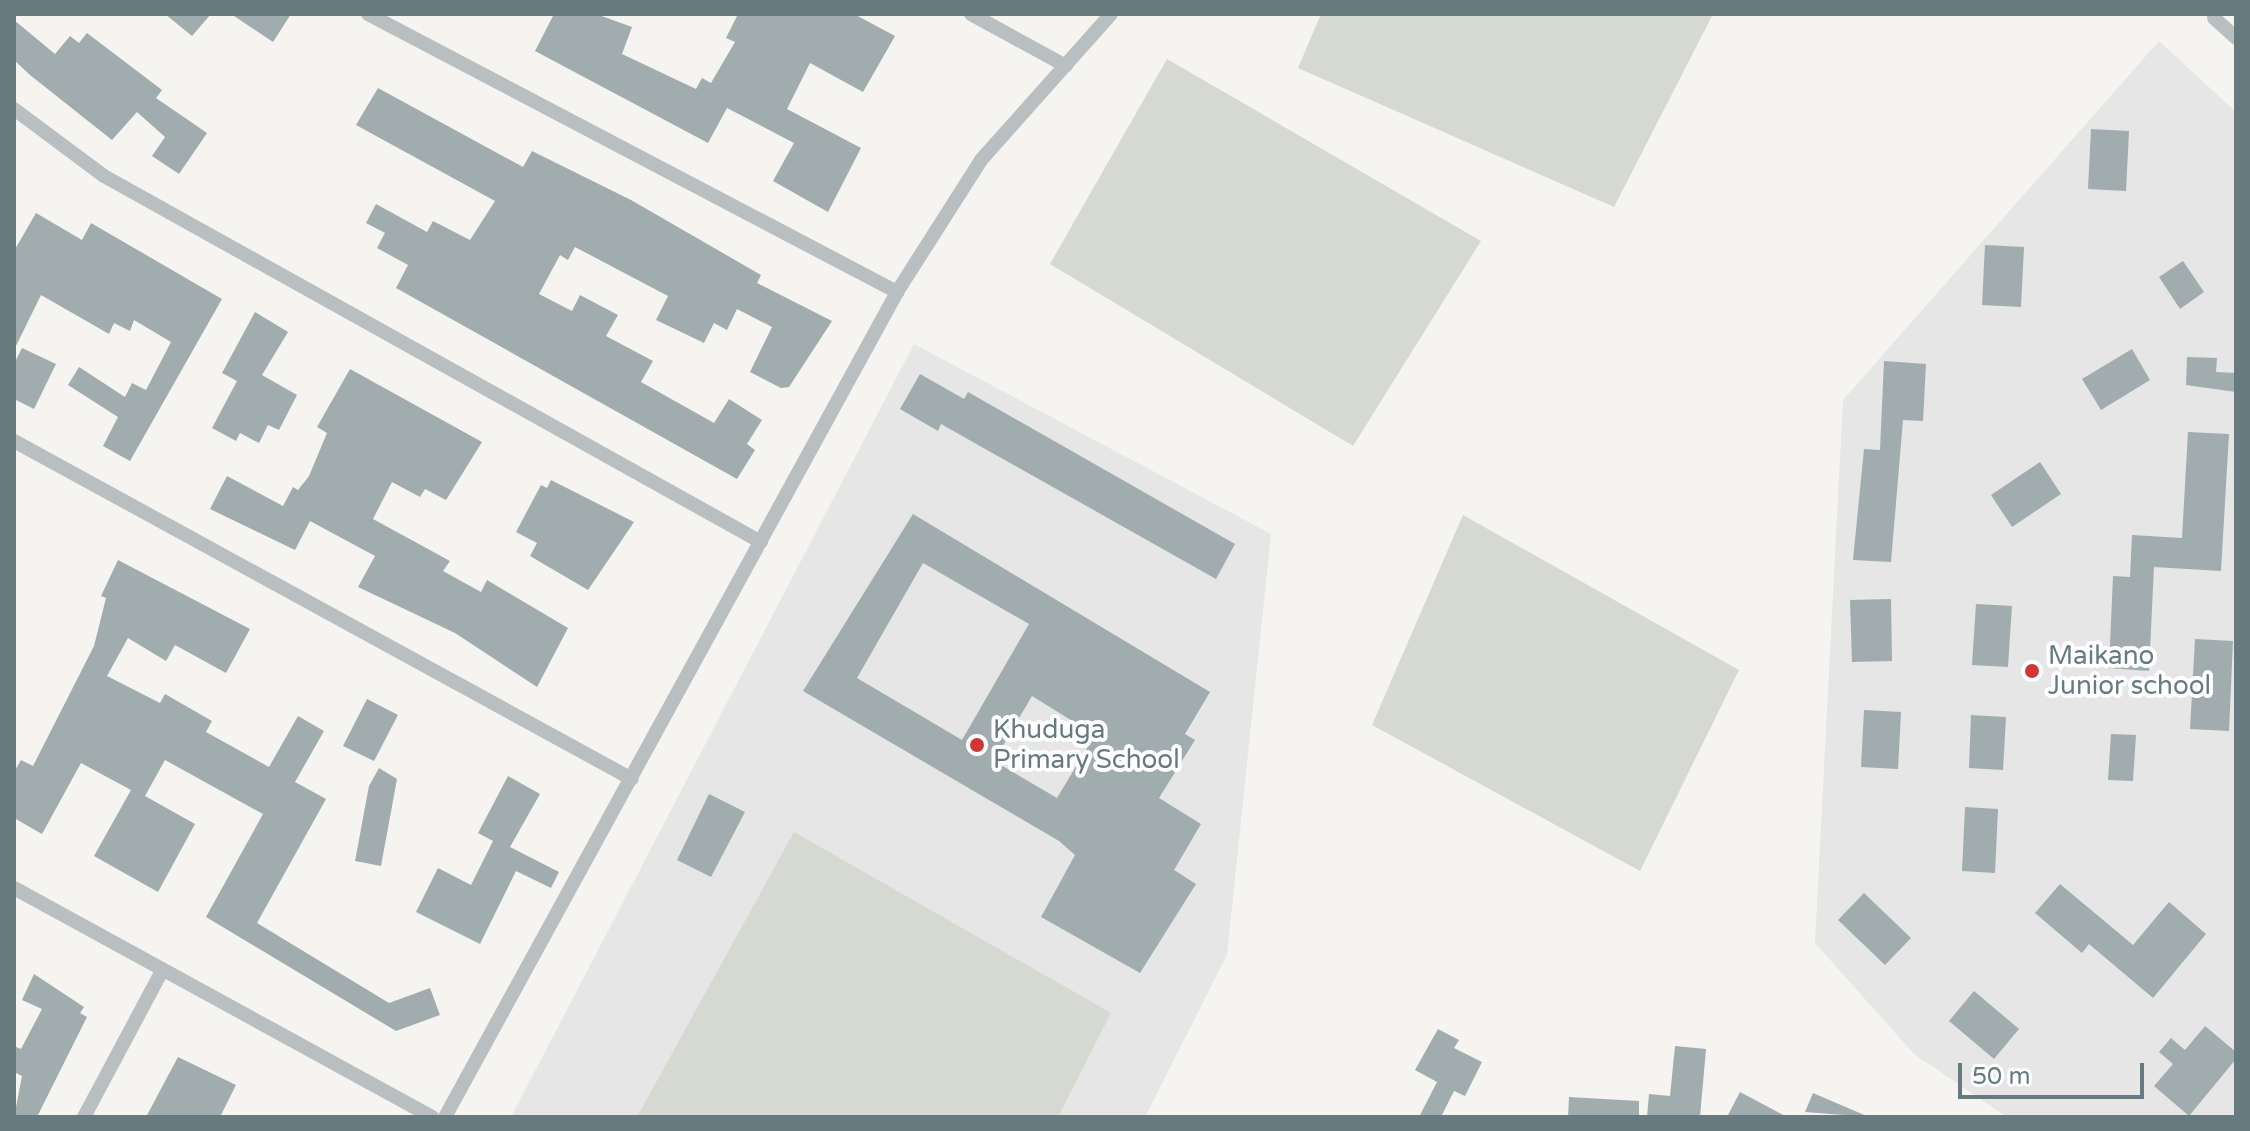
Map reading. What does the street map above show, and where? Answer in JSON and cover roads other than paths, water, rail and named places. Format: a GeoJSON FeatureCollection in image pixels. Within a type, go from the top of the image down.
{"type":"FeatureCollection","features":[{"type":"Feature","properties":{"kind":"street"},"geometry":{"type":"LineString","coordinates":[[368,14],[897,292]]}},
{"type":"Feature","properties":{"kind":"street"},"geometry":{"type":"LineString","coordinates":[[971,14],[1066,66]]}},
{"type":"Feature","properties":{"kind":"street"},"geometry":{"type":"LineString","coordinates":[[445,1117],[897,292],[981,160],[1111,14]]}},
{"type":"Feature","properties":{"kind":"street"},"geometry":{"type":"LineString","coordinates":[[2214,18],[2236,38]]}},
{"type":"Feature","properties":{"kind":"street"},"geometry":{"type":"LineString","coordinates":[[14,109],[82,164],[761,542]]}},
{"type":"Feature","properties":{"kind":"street"},"geometry":{"type":"LineString","coordinates":[[14,441],[632,779]]}},
{"type":"Feature","properties":{"kind":"street"},"geometry":{"type":"LineString","coordinates":[[14,888],[433,1117]]}},
{"type":"Feature","properties":{"kind":"street"},"geometry":{"type":"LineString","coordinates":[[84,1117],[162,971]]}},
{"type":"Feature","properties":{"kind":"place","name":"Maikano Junior school"},"geometry":{"type":"Point","coordinates":[2032,671]}},
{"type":"Feature","properties":{"kind":"place","name":"Khuduga Primary School"},"geometry":{"type":"Point","coordinates":[977,745]}}]}
